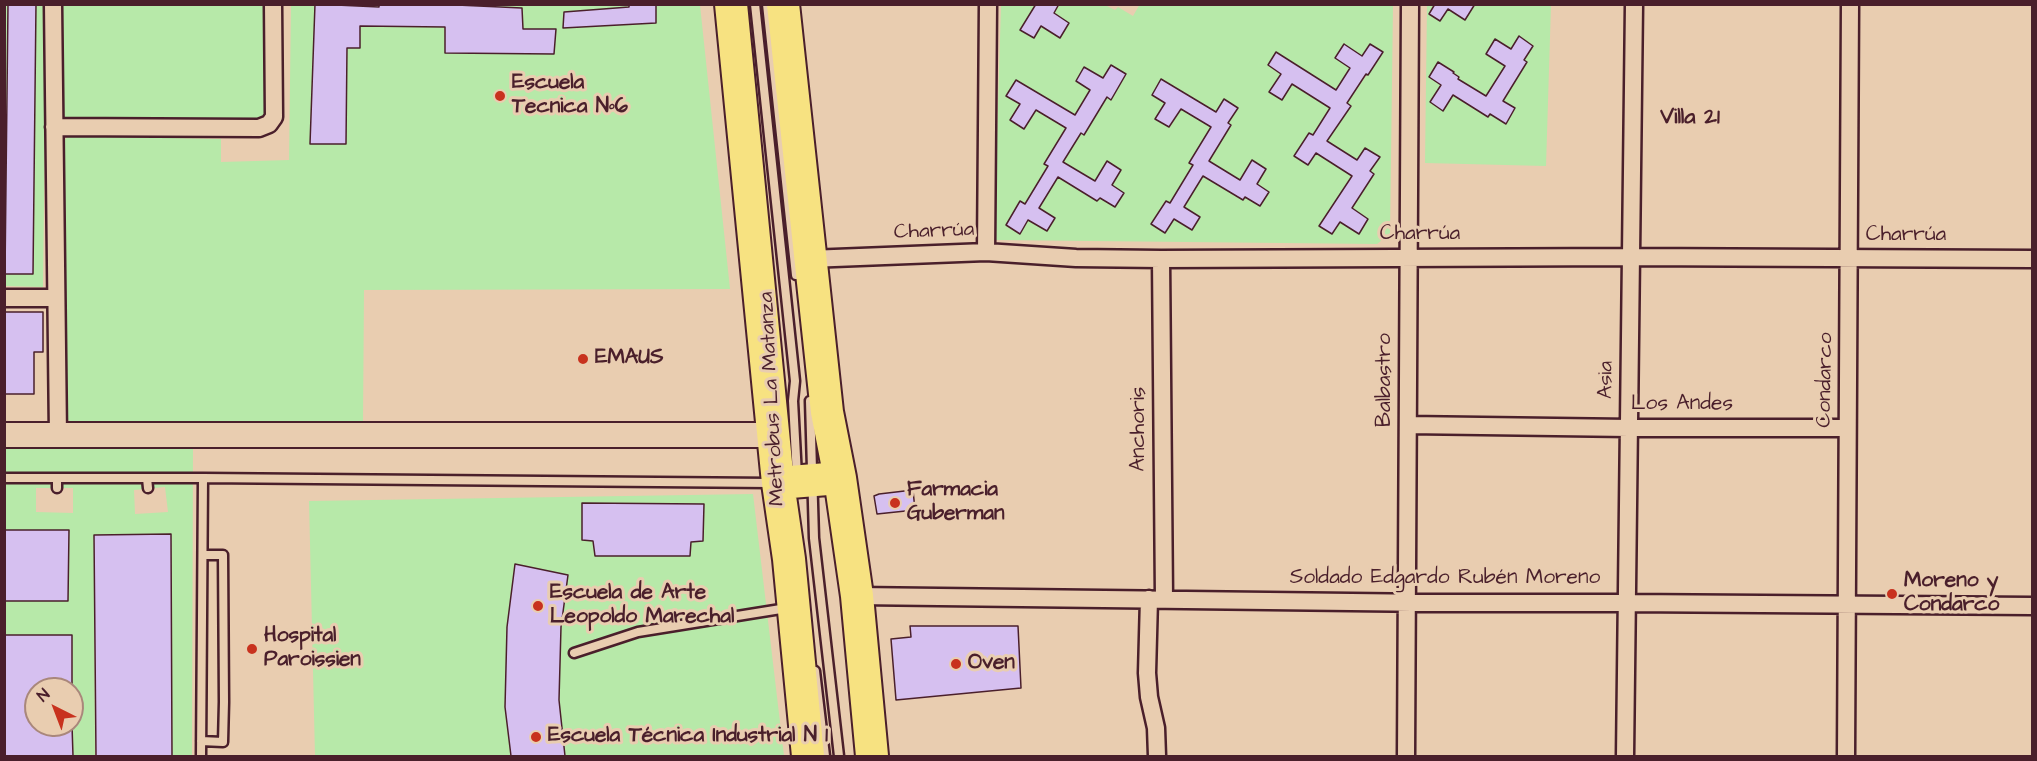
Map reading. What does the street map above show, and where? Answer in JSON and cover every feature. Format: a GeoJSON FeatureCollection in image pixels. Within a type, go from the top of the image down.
{"type":"FeatureCollection","features":[{"type":"Feature","properties":{"kind":"highway"},"geometry":{"type":"LineString","coordinates":[[730,4],[773,435],[805,483],[857,596],[872,756]]}},
{"type":"Feature","properties":{"kind":"highway"},"geometry":{"type":"LineString","coordinates":[[783,4],[808,259],[826,412],[805,483],[789,559],[808,756]]}},
{"type":"Feature","properties":{"kind":"street"},"geometry":{"type":"LineString","coordinates":[[53,4],[58,436]]}},
{"type":"Feature","properties":{"kind":"street"},"geometry":{"type":"LineString","coordinates":[[54,128],[259,128],[269,124],[274,117],[273,4]]}},
{"type":"Feature","properties":{"kind":"street"},"geometry":{"type":"LineString","coordinates":[[986,252],[988,4]]}},
{"type":"Feature","properties":{"kind":"street","name":"Balbastro"},"geometry":{"type":"LineString","coordinates":[[1406,756],[1410,4]]}},
{"type":"Feature","properties":{"kind":"street","name":"Asia"},"geometry":{"type":"LineString","coordinates":[[1625,756],[1634,4]]}},
{"type":"Feature","properties":{"kind":"street","name":"Condarco"},"geometry":{"type":"LineString","coordinates":[[1846,756],[1850,4]]}},
{"type":"Feature","properties":{"kind":"street","name":"Charrúa"},"geometry":{"type":"LineString","coordinates":[[808,259],[986,252],[1076,258],[1161,259],[1631,257],[2032,259]]}},
{"type":"Feature","properties":{"kind":"street","name":"Anchoris"},"geometry":{"type":"LineString","coordinates":[[1157,756],[1156,728],[1149,697],[1147,673],[1156,599],[1161,259]]}},
{"type":"Feature","properties":{"kind":"street"},"geometry":{"type":"LineString","coordinates":[[4,297],[56,298]]}},
{"type":"Feature","properties":{"kind":"street","name":"Los Andes"},"geometry":{"type":"LineString","coordinates":[[1408,425],[1847,428]]}},
{"type":"Feature","properties":{"kind":"street"},"geometry":{"type":"LineString","coordinates":[[4,435],[773,435]]}},
{"type":"Feature","properties":{"kind":"street","name":"Soldado Edgardo Rubén Moreno"},"geometry":{"type":"LineString","coordinates":[[857,596],[1407,603],[2032,606]]}},
{"type":"Feature","properties":{"kind":"lane","name":"Metrobus La Matanza"},"geometry":{"type":"LineString","coordinates":[[755,4],[795,381],[794,401],[814,538],[838,756]]}},
{"type":"Feature","properties":{"kind":"lane","name":"Metrobus La Matanza"},"geometry":{"type":"LineString","coordinates":[[766,4],[798,288]]}},
{"type":"Feature","properties":{"kind":"lane","name":"Metrobus La Matanza"},"geometry":{"type":"LineString","coordinates":[[805,483],[810,395]]}},
{"type":"Feature","properties":{"kind":"lane"},"geometry":{"type":"LineString","coordinates":[[4,478],[805,483]]}},
{"type":"Feature","properties":{"kind":"lane"},"geometry":{"type":"LineString","coordinates":[[57,478],[57,488]]}},
{"type":"Feature","properties":{"kind":"lane"},"geometry":{"type":"LineString","coordinates":[[147,478],[148,488]]}},
{"type":"Feature","properties":{"kind":"lane"},"geometry":{"type":"LineString","coordinates":[[201,756],[203,478]]}},
{"type":"Feature","properties":{"kind":"lane"},"geometry":{"type":"LineString","coordinates":[[201,741],[223,742],[224,702],[223,555],[203,555]]}},
{"type":"Feature","properties":{"kind":"lane"},"geometry":{"type":"LineString","coordinates":[[574,653],[638,632],[794,607]]}},
{"type":"Feature","properties":{"kind":"lane"},"geometry":{"type":"LineString","coordinates":[[814,662],[825,756]]}},
{"type":"Feature","properties":{"kind":"green space"},"geometry":{"type":"Polygon","coordinates":[[[1140,4],[1393,5],[1390,234],[1377,244],[994,240],[1001,5],[1041,5],[1020,30],[1033,38],[1041,26],[1060,37],[1069,23],[1054,13],[1059,5],[1105,5],[1115,10],[1118,7],[1133,16],[1140,4]],[[1344,44],[1335,58],[1350,68],[1336,90],[1276,52],[1268,65],[1281,74],[1269,92],[1282,100],[1292,84],[1330,108],[1313,135],[1309,133],[1294,156],[1308,165],[1317,151],[1319,155],[1349,174],[1353,173],[1320,226],[1332,234],[1340,222],[1359,234],[1368,219],[1352,208],[1374,174],[1370,171],[1379,157],[1365,148],[1357,160],[1327,141],[1350,106],[1347,103],[1383,52],[1370,44],[1362,56],[1344,44]],[[1111,65],[1103,78],[1084,67],[1076,81],[1090,90],[1075,115],[1016,80],[1007,96],[1020,104],[1010,120],[1024,128],[1036,110],[1064,127],[1067,126],[1044,163],[1048,166],[1025,204],[1006,226],[1020,234],[1028,220],[1047,231],[1055,218],[1039,208],[1058,177],[1097,201],[1100,198],[1115,207],[1107,162],[1095,181],[1063,162],[1081,133],[1084,135],[1107,97],[1111,99],[1126,75],[1111,65]],[[1162,79],[1152,95],[1165,103],[1155,119],[1170,127],[1181,109],[1209,126],[1212,125],[1193,165],[1170,203],[1165,201],[1151,224],[1174,219],[1193,230],[1200,217],[1184,207],[1203,176],[1242,200],[1245,197],[1260,206],[1269,192],[1257,184],[1266,169],[1252,161],[1240,180],[1209,161],[1231,125],[1228,123],[1238,108],[1224,99],[1216,112],[1162,79]]]}},
{"type":"Feature","properties":{"kind":"green space"},"geometry":{"type":"Polygon","coordinates":[[[5,5],[8,5],[5,274],[5,5]]]}},
{"type":"Feature","properties":{"kind":"green space"},"geometry":{"type":"Polygon","coordinates":[[[36,5],[267,5],[268,104],[264,118],[254,122],[45,119],[43,287],[5,286],[5,274],[32,274],[36,5]]]}},
{"type":"Feature","properties":{"kind":"green space"},"geometry":{"type":"Polygon","coordinates":[[[291,5],[315,5],[310,144],[346,144],[347,48],[360,47],[360,7],[351,5],[379,5],[378,26],[434,27],[435,5],[629,5],[629,7],[564,12],[563,28],[656,23],[656,5],[700,5],[730,289],[364,290],[363,422],[78,424],[70,422],[64,411],[61,145],[64,140],[69,136],[221,139],[221,162],[289,160],[291,5]],[[444,6],[445,53],[523,53],[444,6]]]}},
{"type":"Feature","properties":{"kind":"green space"},"geometry":{"type":"Polygon","coordinates":[[[1427,5],[1435,5],[1429,14],[1440,21],[1448,9],[1471,5],[1551,5],[1546,166],[1425,163],[1427,5]],[[1519,37],[1511,49],[1495,40],[1486,54],[1505,66],[1486,96],[1458,79],[1454,71],[1438,62],[1429,77],[1441,85],[1430,102],[1444,110],[1453,95],[1488,117],[1490,114],[1506,124],[1515,109],[1503,101],[1526,62],[1524,60],[1533,45],[1519,37]]]}},
{"type":"Feature","properties":{"kind":"green space"},"geometry":{"type":"Polygon","coordinates":[[[5,449],[193,449],[192,756],[172,756],[171,534],[94,535],[95,756],[73,756],[73,737],[84,737],[84,677],[72,677],[72,635],[4,635],[5,601],[68,530],[5,530],[5,449]],[[165,487],[134,490],[135,514],[168,512],[165,487]],[[36,488],[36,512],[73,513],[73,488],[36,488]]]}},
{"type":"Feature","properties":{"kind":"green space"},"geometry":{"type":"Polygon","coordinates":[[[753,494],[784,756],[565,756],[559,700],[561,627],[567,575],[515,565],[507,627],[505,707],[511,756],[315,756],[309,501],[753,494]],[[582,503],[582,540],[593,541],[595,556],[690,556],[691,542],[703,541],[703,504],[582,503]]]}},
{"type":"Feature","properties":{"kind":"building"},"geometry":{"type":"Polygon","coordinates":[[[8,4],[36,4],[33,274],[5,274],[8,4]]]}},
{"type":"Feature","properties":{"kind":"building"},"geometry":{"type":"Polygon","coordinates":[[[315,4],[379,7],[379,4],[435,4],[522,8],[523,29],[556,29],[554,54],[445,53],[445,27],[360,26],[360,48],[347,48],[346,144],[310,144],[315,4]]]}},
{"type":"Feature","properties":{"kind":"building"},"geometry":{"type":"Polygon","coordinates":[[[629,4],[656,4],[656,23],[563,28],[564,12],[629,7],[629,4]]]}},
{"type":"Feature","properties":{"kind":"building"},"geometry":{"type":"Polygon","coordinates":[[[1036,4],[1059,4],[1054,13],[1069,23],[1060,38],[1041,26],[1034,38],[1020,30],[1036,4]]]}},
{"type":"Feature","properties":{"kind":"building"},"geometry":{"type":"Polygon","coordinates":[[[1435,4],[1475,4],[1465,20],[1448,9],[1440,21],[1429,14],[1435,4]]]}},
{"type":"Feature","properties":{"kind":"building"},"geometry":{"type":"Polygon","coordinates":[[[1519,36],[1533,46],[1524,60],[1527,62],[1503,101],[1515,108],[1506,124],[1490,114],[1488,117],[1453,95],[1443,111],[1430,102],[1441,85],[1429,77],[1438,62],[1454,72],[1459,77],[1458,79],[1486,96],[1505,66],[1486,54],[1495,39],[1511,49],[1519,36]]]}},
{"type":"Feature","properties":{"kind":"building"},"geometry":{"type":"Polygon","coordinates":[[[1344,44],[1362,56],[1370,44],[1383,52],[1347,103],[1351,106],[1327,141],[1357,160],[1365,148],[1380,157],[1370,171],[1374,174],[1352,208],[1368,219],[1359,234],[1340,222],[1332,234],[1319,226],[1352,176],[1316,153],[1308,165],[1294,156],[1309,133],[1313,135],[1330,108],[1292,84],[1282,100],[1269,92],[1281,74],[1268,65],[1276,52],[1336,90],[1350,68],[1335,58],[1344,44]]]}},
{"type":"Feature","properties":{"kind":"building"},"geometry":{"type":"Polygon","coordinates":[[[1111,65],[1126,74],[1111,100],[1107,97],[1084,135],[1081,133],[1063,162],[1095,181],[1107,161],[1121,170],[1112,185],[1124,193],[1115,207],[1100,198],[1097,201],[1058,177],[1039,208],[1055,218],[1047,231],[1028,220],[1020,234],[1006,225],[1020,201],[1025,204],[1048,166],[1044,164],[1066,128],[1036,110],[1024,129],[1010,120],[1020,104],[1006,96],[1016,80],[1075,115],[1090,90],[1076,81],[1084,67],[1103,78],[1111,65]]]}},
{"type":"Feature","properties":{"kind":"building"},"geometry":{"type":"Polygon","coordinates":[[[1161,79],[1216,112],[1224,99],[1238,108],[1228,123],[1231,125],[1209,161],[1240,180],[1252,160],[1266,169],[1257,184],[1269,192],[1260,206],[1245,197],[1243,200],[1203,176],[1184,207],[1200,217],[1192,230],[1174,219],[1165,233],[1151,224],[1166,201],[1170,203],[1193,165],[1189,163],[1211,127],[1181,109],[1169,127],[1155,119],[1165,103],[1152,95],[1161,79]]]}},
{"type":"Feature","properties":{"kind":"building"},"geometry":{"type":"Polygon","coordinates":[[[4,312],[43,312],[43,352],[34,352],[34,394],[4,394],[4,312]]]}},
{"type":"Feature","properties":{"kind":"building","name":"Farmacia Guberman"},"geometry":{"type":"Polygon","coordinates":[[[913,490],[915,510],[877,514],[874,496],[913,490]]]}},
{"type":"Feature","properties":{"kind":"building","name":"Escuela de Arte Leopoldo Marechal"},"geometry":{"type":"Polygon","coordinates":[[[582,503],[704,504],[703,541],[691,542],[690,556],[595,556],[593,541],[582,540],[582,503]]]}},
{"type":"Feature","properties":{"kind":"building"},"geometry":{"type":"Polygon","coordinates":[[[4,530],[69,530],[68,601],[4,601],[4,530]]]}},
{"type":"Feature","properties":{"kind":"building"},"geometry":{"type":"Polygon","coordinates":[[[171,534],[172,756],[96,756],[94,535],[171,534]]]}},
{"type":"Feature","properties":{"kind":"building"},"geometry":{"type":"Polygon","coordinates":[[[515,564],[568,575],[561,627],[559,700],[565,756],[511,756],[505,707],[507,627],[515,564]]]}},
{"type":"Feature","properties":{"kind":"building","name":"Oven"},"geometry":{"type":"Polygon","coordinates":[[[910,626],[1018,626],[1021,688],[896,700],[891,639],[911,637],[910,626]]]}},
{"type":"Feature","properties":{"kind":"building"},"geometry":{"type":"Polygon","coordinates":[[[4,635],[72,635],[72,677],[24,677],[24,737],[72,737],[73,756],[4,756],[4,635]]]}},
{"type":"Feature","properties":{"kind":"place","name":"Escuela Tecnica Nº6"},"geometry":{"type":"Point","coordinates":[500,96]}},
{"type":"Feature","properties":{"kind":"place","name":"EMAUS"},"geometry":{"type":"Point","coordinates":[583,359]}},
{"type":"Feature","properties":{"kind":"place","name":"Farmacia Guberman"},"geometry":{"type":"Point","coordinates":[895,503]}},
{"type":"Feature","properties":{"kind":"place","name":"Moreno y Condarco"},"geometry":{"type":"Point","coordinates":[1892,594]}},
{"type":"Feature","properties":{"kind":"place","name":"Escuela de Arte Leopoldo Marechal"},"geometry":{"type":"Point","coordinates":[538,606]}},
{"type":"Feature","properties":{"kind":"place","name":"Hospital Paroissien"},"geometry":{"type":"Point","coordinates":[252,649]}},
{"type":"Feature","properties":{"kind":"place","name":"Oven"},"geometry":{"type":"Point","coordinates":[956,664]}},
{"type":"Feature","properties":{"kind":"place","name":"Escuela Técnica Industrial N 1"},"geometry":{"type":"Point","coordinates":[536,737]}},
{"type":"Feature","properties":{"kind":"district","name":"Villa 21"},"geometry":{"type":"Point","coordinates":[1690,118]}}]}
